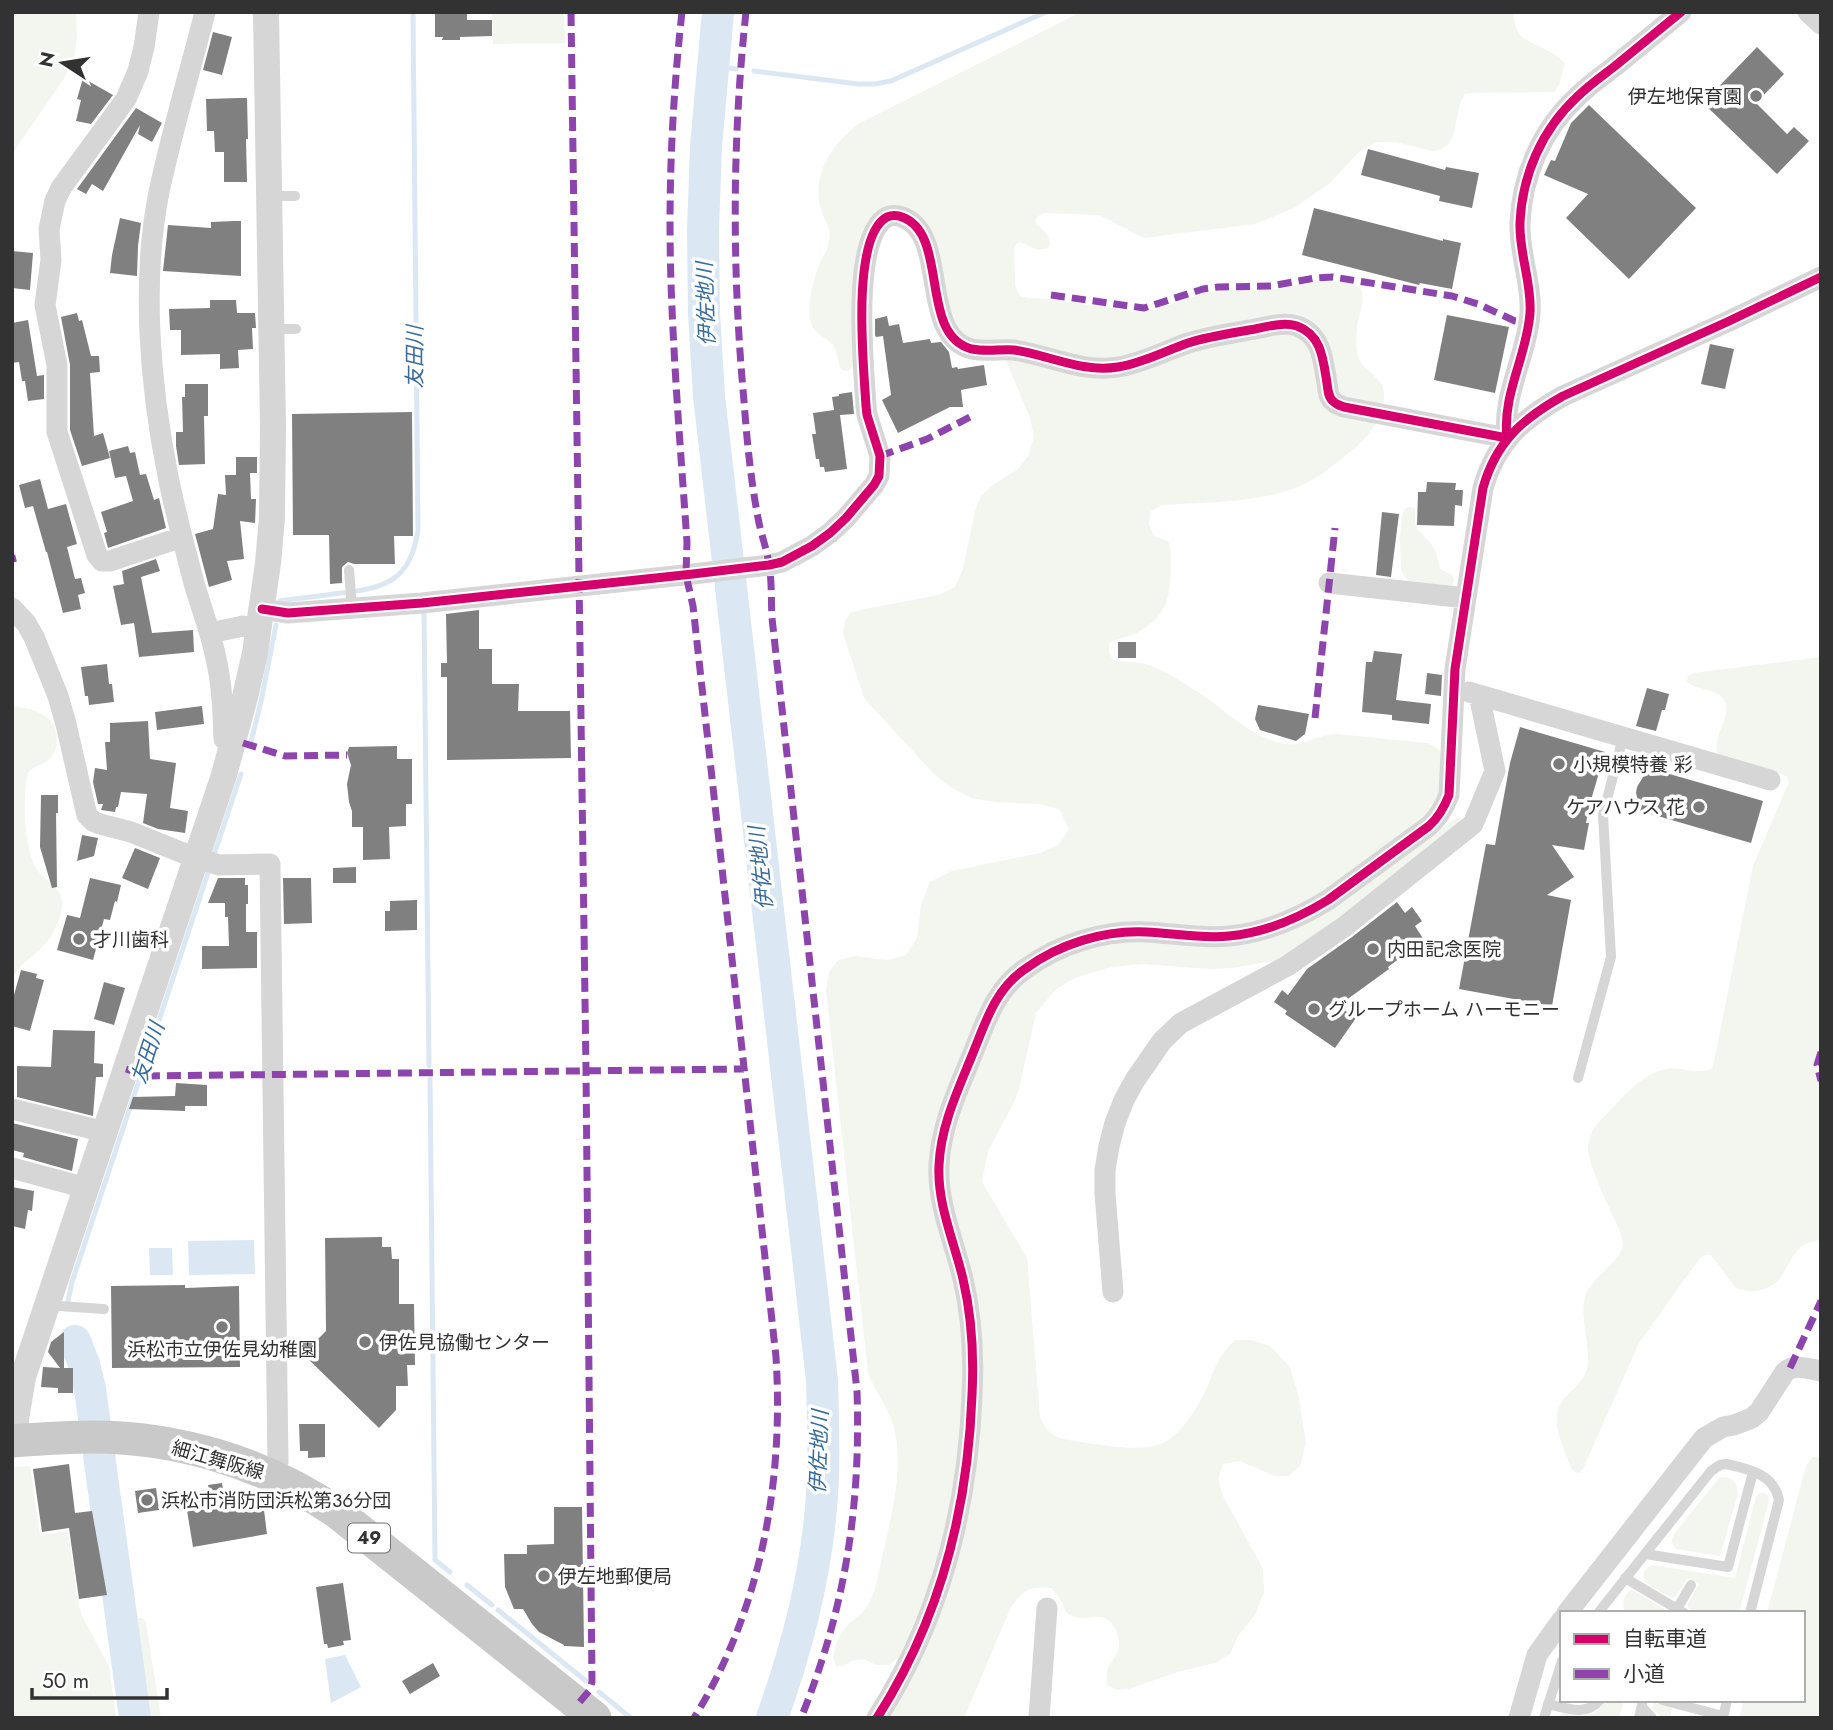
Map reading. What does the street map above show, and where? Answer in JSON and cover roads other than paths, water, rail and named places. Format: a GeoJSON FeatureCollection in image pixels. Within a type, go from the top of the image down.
{"type":"FeatureCollection","features":[{"type":"Feature","properties":{"kind":"main road","name":"細江舞阪線"},"geometry":{"type":"LineString","coordinates":[[15,1441],[97,1437],[154,1442],[242,1463],[272,1475],[338,1513],[595,1718]]}},
{"type":"Feature","properties":{"kind":"street"},"geometry":{"type":"LineString","coordinates":[[149,12],[138,71],[126,99],[80,160],[55,201],[49,229],[51,260],[45,305],[57,365],[57,432],[97,555],[102,561],[110,561],[182,537]]}},
{"type":"Feature","properties":{"kind":"street"},"geometry":{"type":"LineString","coordinates":[[205,12],[159,193],[152,255],[152,367],[168,478],[210,633],[220,681],[224,738],[234,741]]}},
{"type":"Feature","properties":{"kind":"street"},"geometry":{"type":"LineString","coordinates":[[15,1441],[23,1377],[54,1304],[104,1132],[206,861],[261,619],[272,517],[284,329],[282,196],[267,12]]}},
{"type":"Feature","properties":{"kind":"street"},"geometry":{"type":"LineString","coordinates":[[1507,438],[1507,405],[1530,312],[1520,227],[1524,190],[1535,155],[1554,123],[1578,95],[1681,12]]}},
{"type":"Feature","properties":{"kind":"street"},"geometry":{"type":"LineString","coordinates":[[1808,12],[1821,24]]}},
{"type":"Feature","properties":{"kind":"street"},"geometry":{"type":"LineString","coordinates":[[210,633],[288,613],[352,604],[422,603],[766,566],[794,557],[830,533],[861,502],[878,476],[880,456],[866,406],[862,285],[868,251],[878,225],[886,218],[896,215],[906,218],[922,234],[927,244],[937,299],[947,329],[960,344],[968,348],[1012,350],[1076,366],[1116,367],[1209,337],[1283,324],[1295,326],[1307,331],[1322,351],[1329,396],[1335,403],[1344,407],[1507,438]]}},
{"type":"Feature","properties":{"kind":"street"},"geometry":{"type":"LineString","coordinates":[[877,1718],[903,1672],[936,1595],[956,1529],[966,1475],[971,1433],[970,1310],[944,1214],[939,1167],[946,1121],[996,1000],[1004,988],[1026,968],[1055,952],[1089,939],[1143,932],[1211,937],[1246,934],[1289,921],[1328,900],[1429,826],[1445,807],[1450,783],[1453,691],[1483,488],[1492,461],[1507,438],[1530,417],[1563,396],[1821,278]]}},
{"type":"Feature","properties":{"kind":"street"},"geometry":{"type":"LineString","coordinates":[[1329,583],[1466,598]]}},
{"type":"Feature","properties":{"kind":"street"},"geometry":{"type":"LineString","coordinates":[[12,608],[34,637],[63,710],[87,815],[93,821],[131,832],[206,861],[270,864],[278,1462],[272,1475]]}},
{"type":"Feature","properties":{"kind":"street"},"geometry":{"type":"LineString","coordinates":[[1453,691],[1465,691],[1770,780]]}},
{"type":"Feature","properties":{"kind":"street"},"geometry":{"type":"LineString","coordinates":[[1113,1292],[1105,1170],[1115,1123],[1135,1080],[1162,1041],[1181,1023],[1287,966],[1344,927],[1473,824],[1495,771],[1479,695]]}},
{"type":"Feature","properties":{"kind":"street"},"geometry":{"type":"LineString","coordinates":[[12,1110],[104,1132]]}},
{"type":"Feature","properties":{"kind":"street"},"geometry":{"type":"LineString","coordinates":[[12,1168],[86,1188]]}},
{"type":"Feature","properties":{"kind":"street"},"geometry":{"type":"LineString","coordinates":[[1569,1611],[1704,1438],[1723,1427],[1752,1418],[1790,1368],[1821,1371]]}},
{"type":"Feature","properties":{"kind":"street"},"geometry":{"type":"LineString","coordinates":[[1039,1718],[1047,1608]]}},
{"type":"Feature","properties":{"kind":"street"},"geometry":{"type":"LineString","coordinates":[[1519,1718],[1537,1654],[1560,1623]]}},
{"type":"Feature","properties":{"kind":"lane"},"geometry":{"type":"LineString","coordinates":[[349,570],[352,604]]}},
{"type":"Feature","properties":{"kind":"lane"},"geometry":{"type":"LineString","coordinates":[[1577,1078],[1612,957],[1603,814],[1622,737]]}},
{"type":"Feature","properties":{"kind":"lane"},"geometry":{"type":"LineString","coordinates":[[54,1304],[104,1309]]}},
{"type":"Feature","properties":{"kind":"lane"},"geometry":{"type":"LineString","coordinates":[[1600,1611],[1715,1467],[1726,1464],[1769,1479],[1779,1500],[1751,1611]]}},
{"type":"Feature","properties":{"kind":"lane"},"geometry":{"type":"LineString","coordinates":[[1644,1554],[1728,1567],[1753,1472]]}},
{"type":"Feature","properties":{"kind":"lane"},"geometry":{"type":"LineString","coordinates":[[1625,1578],[1680,1611],[1691,1586]]}},
{"type":"Feature","properties":{"kind":"lane"},"geometry":{"type":"LineString","coordinates":[[1544,1718],[1560,1667]]}},
{"type":"Feature","properties":{"kind":"lane"},"geometry":{"type":"LineString","coordinates":[[1548,1704],[1581,1711],[1594,1707],[1598,1702]]}},
{"type":"Feature","properties":{"kind":"lane"},"geometry":{"type":"LineString","coordinates":[[1670,1702],[1723,1717]]}},
{"type":"Feature","properties":{"kind":"lane"},"geometry":{"type":"LineString","coordinates":[[1674,1718],[1678,1704]]}},
{"type":"Feature","properties":{"kind":"lane"},"geometry":{"type":"LineString","coordinates":[[1641,1709],[1652,1718]]}},
{"type":"Feature","properties":{"kind":"waterway","name":"友田川"},"geometry":{"type":"LineString","coordinates":[[280,601],[357,591],[383,584],[402,571],[415,547],[418,530],[413,12]]}},
{"type":"Feature","properties":{"kind":"waterway","name":"伊佐地川"},"geometry":{"type":"LineString","coordinates":[[718,12],[706,147],[703,230],[709,396],[822,1380],[823,1477],[818,1539],[800,1629],[772,1718]]}},
{"type":"Feature","properties":{"kind":"waterway"},"geometry":{"type":"LineString","coordinates":[[754,71],[858,84],[891,81],[1046,12]]}},
{"type":"Feature","properties":{"kind":"waterway"},"geometry":{"type":"LineString","coordinates":[[712,65],[736,69]]}},
{"type":"Feature","properties":{"kind":"waterway"},"geometry":{"type":"LineString","coordinates":[[424,612],[429,1066]]}},
{"type":"Feature","properties":{"kind":"waterway","name":"友田川"},"geometry":{"type":"LineString","coordinates":[[251,742],[276,625]]}},
{"type":"Feature","properties":{"kind":"waterway","name":"友田川"},"geometry":{"type":"LineString","coordinates":[[213,858],[241,774]]}},
{"type":"Feature","properties":{"kind":"waterway","name":"友田川"},"geometry":{"type":"LineString","coordinates":[[67,1306],[72,1282],[210,867]]}},
{"type":"Feature","properties":{"kind":"waterway"},"geometry":{"type":"LineString","coordinates":[[430,1079],[435,1560],[450,1572]]}},
{"type":"Feature","properties":{"kind":"waterway","name":"友田川"},"geometry":{"type":"LineString","coordinates":[[75,1341],[90,1389],[135,1718]]}},
{"type":"Feature","properties":{"kind":"waterway"},"geometry":{"type":"LineString","coordinates":[[467,1585],[492,1605]]}},
{"type":"Feature","properties":{"kind":"waterway"},"geometry":{"type":"LineString","coordinates":[[498,1610],[586,1681]]}},
{"type":"Feature","properties":{"kind":"waterway"},"geometry":{"type":"LineString","coordinates":[[599,1692],[631,1718]]}},
{"type":"Feature","properties":{"kind":"place","name":"伊左地保育園"},"geometry":{"type":"Point","coordinates":[1756,96]}},
{"type":"Feature","properties":{"kind":"place","name":"小規模特養 彩"},"geometry":{"type":"Point","coordinates":[1559,764]}},
{"type":"Feature","properties":{"kind":"place","name":"ケアハウス 花"},"geometry":{"type":"Point","coordinates":[1699,807]}},
{"type":"Feature","properties":{"kind":"place","name":"才川歯科"},"geometry":{"type":"Point","coordinates":[79,939]}},
{"type":"Feature","properties":{"kind":"place","name":"内田記念医院"},"geometry":{"type":"Point","coordinates":[1373,949]}},
{"type":"Feature","properties":{"kind":"place","name":"グループホーム ハーモニー"},"geometry":{"type":"Point","coordinates":[1314,1009]}},
{"type":"Feature","properties":{"kind":"place","name":"浜松市立伊佐見幼稚園"},"geometry":{"type":"Point","coordinates":[222,1327]}},
{"type":"Feature","properties":{"kind":"place","name":"伊佐見協働センター"},"geometry":{"type":"Point","coordinates":[365,1342]}},
{"type":"Feature","properties":{"kind":"place","name":"浜松市消防団浜松第36分団"},"geometry":{"type":"Point","coordinates":[147,1500]}},
{"type":"Feature","properties":{"kind":"place","name":"伊左地郵便局"},"geometry":{"type":"Point","coordinates":[544,1576]}}]}
